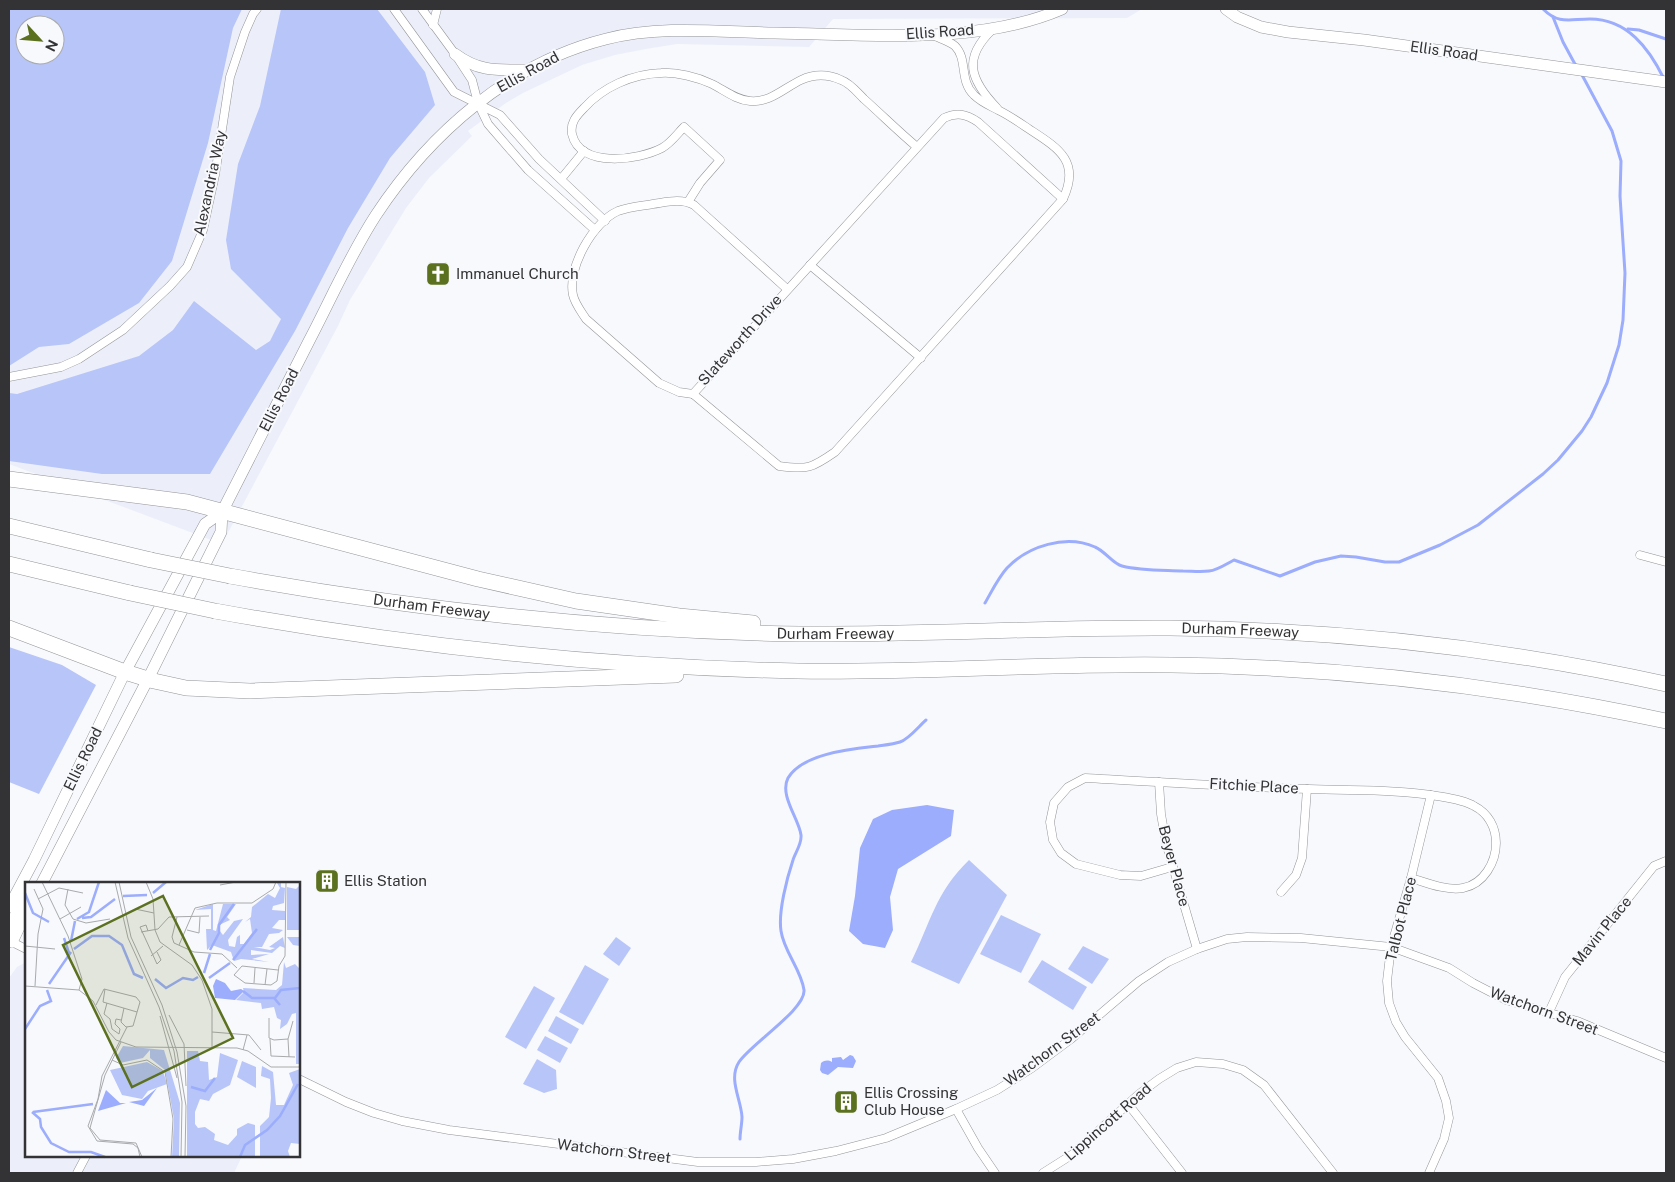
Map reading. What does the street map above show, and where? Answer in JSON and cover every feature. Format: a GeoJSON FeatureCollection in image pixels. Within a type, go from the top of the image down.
{"type":"FeatureCollection","features":[{"type":"Feature","properties":{"kind":"highway"},"geometry":{"type":"LineString","coordinates":[[9,479],[169,499],[478,579],[576,600],[679,616],[736,622],[904,634]]}},
{"type":"Feature","properties":{"kind":"highway","name":"Durham Freeway"},"geometry":{"type":"LineString","coordinates":[[9,526],[150,560],[327,593],[580,623],[746,633],[904,634],[1116,628],[1223,629],[1314,634],[1384,640],[1491,653],[1589,668],[1666,684]]}},
{"type":"Feature","properties":{"kind":"highway"},"geometry":{"type":"LineString","coordinates":[[9,564],[215,611],[374,637],[531,656],[691,667],[798,671]]}},
{"type":"Feature","properties":{"kind":"highway"},"geometry":{"type":"LineString","coordinates":[[9,628],[125,672],[186,688],[250,691],[798,671],[1116,665],[1275,668],[1381,676],[1486,689],[1582,705],[1666,722]]}},
{"type":"Feature","properties":{"kind":"main road","name":"Ellis Road"},"geometry":{"type":"LineString","coordinates":[[43,882],[148,679],[221,532],[222,512],[368,228],[411,170],[440,138],[478,103],[526,70],[565,52],[606,39],[646,32],[931,34],[995,28],[1043,17],[1062,9]]}},
{"type":"Feature","properties":{"kind":"main road","name":"Ellis Road"},"geometry":{"type":"LineString","coordinates":[[1226,9],[1237,17],[1260,27],[1288,32],[1364,40],[1666,82]]}},
{"type":"Feature","properties":{"kind":"main road"},"geometry":{"type":"LineString","coordinates":[[455,54],[466,62],[481,68],[490,70],[526,70]]}},
{"type":"Feature","properties":{"kind":"main road","name":"Ellis Road"},"geometry":{"type":"LineString","coordinates":[[9,907],[34,860],[125,672],[205,524],[222,512]]}},
{"type":"Feature","properties":{"kind":"main road"},"geometry":{"type":"LineString","coordinates":[[30,882],[34,873],[34,860]]}},
{"type":"Feature","properties":{"kind":"main road"},"geometry":{"type":"LineString","coordinates":[[10,945],[11,925],[25,893]]}},
{"type":"Feature","properties":{"kind":"main road"},"geometry":{"type":"LineString","coordinates":[[10,945],[22,932],[25,918]]}},
{"type":"Feature","properties":{"kind":"street","name":"Alexandria Way"},"geometry":{"type":"LineString","coordinates":[[9,377],[61,366],[79,360],[123,330],[170,286],[187,267],[203,230],[230,77],[245,32],[253,14],[258,9]]}},
{"type":"Feature","properties":{"kind":"street"},"geometry":{"type":"LineString","coordinates":[[394,9],[454,92],[500,115],[539,159],[605,221]]}},
{"type":"Feature","properties":{"kind":"street"},"geometry":{"type":"LineString","coordinates":[[422,9],[472,80],[478,103],[488,124],[528,170],[595,230]]}},
{"type":"Feature","properties":{"kind":"street"},"geometry":{"type":"LineString","coordinates":[[433,25],[437,9]]}},
{"type":"Feature","properties":{"kind":"street","name":"Slateworth Drive"},"geometry":{"type":"LineString","coordinates":[[995,28],[976,49],[973,60],[976,78],[983,92],[1000,111]]}},
{"type":"Feature","properties":{"kind":"street","name":"Slateworth Drive"},"geometry":{"type":"LineString","coordinates":[[931,34],[950,42],[958,50],[962,60],[966,83],[973,95],[1056,147],[1067,162],[1069,186],[1063,198],[836,452],[809,468],[796,469],[779,466],[693,394],[944,118],[951,115],[965,115],[978,122],[1063,198]]}},
{"type":"Feature","properties":{"kind":"street"},"geometry":{"type":"LineString","coordinates":[[688,202],[700,183],[720,160],[684,127],[668,144],[661,148],[622,159],[600,158],[584,151],[574,140],[572,125],[579,112],[592,99],[616,84],[647,74],[662,73],[694,78],[748,101],[770,98],[807,77],[824,75],[847,82],[917,147]]}},
{"type":"Feature","properties":{"kind":"street"},"geometry":{"type":"LineString","coordinates":[[561,179],[584,151]]}},
{"type":"Feature","properties":{"kind":"street"},"geometry":{"type":"LineString","coordinates":[[693,394],[679,392],[659,383],[586,319],[575,302],[572,293],[576,264],[583,247],[595,230],[618,211],[674,200],[688,202],[787,289]]}},
{"type":"Feature","properties":{"kind":"street"},"geometry":{"type":"LineString","coordinates":[[810,265],[920,358]]}},
{"type":"Feature","properties":{"kind":"street"},"geometry":{"type":"LineString","coordinates":[[1640,555],[1666,562]]}},
{"type":"Feature","properties":{"kind":"street","name":"Fitchie Place"},"geometry":{"type":"LineString","coordinates":[[1172,866],[1141,876],[1120,875],[1076,864],[1061,853],[1053,840],[1050,822],[1054,803],[1068,787],[1086,778],[1431,795],[1472,805],[1485,814],[1492,824],[1496,837],[1496,850],[1487,872],[1477,882],[1463,888],[1445,887],[1411,878]]}},
{"type":"Feature","properties":{"kind":"street","name":"Beyer Place"},"geometry":{"type":"LineString","coordinates":[[1159,782],[1161,814],[1172,866],[1197,949]]}},
{"type":"Feature","properties":{"kind":"street"},"geometry":{"type":"LineString","coordinates":[[1281,892],[1296,875],[1302,858],[1308,789]]}},
{"type":"Feature","properties":{"kind":"street","name":"Talbot Place"},"geometry":{"type":"LineString","coordinates":[[1429,1173],[1444,1139],[1449,1118],[1446,1101],[1438,1078],[1405,1037],[1396,1022],[1388,1003],[1387,981],[1392,947],[1431,795]]}},
{"type":"Feature","properties":{"kind":"street","name":"Mavin Place"},"geometry":{"type":"LineString","coordinates":[[1549,1012],[1561,985],[1571,970],[1654,866],[1666,861]]}},
{"type":"Feature","properties":{"kind":"street","name":"Watchorn Street"},"geometry":{"type":"LineString","coordinates":[[300,1079],[346,1102],[374,1113],[402,1121],[449,1130],[698,1162],[756,1162],[793,1158],[836,1151],[886,1138],[997,1090],[1032,1068],[1071,1039],[1139,981],[1168,962],[1197,949],[1227,939],[1247,937],[1301,938],[1392,947],[1449,968],[1472,983],[1506,1000],[1577,1021],[1666,1058]]}},
{"type":"Feature","properties":{"kind":"street"},"geometry":{"type":"LineString","coordinates":[[10,945],[25,950]]}},
{"type":"Feature","properties":{"kind":"street","name":"Lippincott Road"},"geometry":{"type":"LineString","coordinates":[[1043,1173],[1073,1154],[1138,1094],[1177,1068],[1196,1062],[1223,1064],[1243,1070],[1264,1085],[1333,1173]]}},
{"type":"Feature","properties":{"kind":"street"},"geometry":{"type":"LineString","coordinates":[[1128,1104],[1182,1173]]}},
{"type":"Feature","properties":{"kind":"street"},"geometry":{"type":"LineString","coordinates":[[956,1109],[978,1148],[995,1173]]}},
{"type":"Feature","properties":{"kind":"street"},"geometry":{"type":"LineString","coordinates":[[77,1173],[85,1157]]}},
{"type":"Feature","properties":{"kind":"shaded area"},"geometry":{"type":"Polygon","coordinates":[[[9,9],[1142,9],[1127,18],[833,19],[809,47],[677,44],[615,55],[582,65],[523,93],[468,131],[472,136],[429,178],[406,208],[350,300],[222,544],[9,464],[9,9]]]}},
{"type":"Feature","properties":{"kind":"shaded area"},"geometry":{"type":"Polygon","coordinates":[[[9,9],[242,9],[233,28],[208,143],[172,261],[139,303],[69,344],[39,347],[9,366],[9,9]]]}},
{"type":"Feature","properties":{"kind":"shaded area"},"geometry":{"type":"Polygon","coordinates":[[[281,9],[377,9],[425,72],[435,105],[390,158],[348,228],[295,331],[210,474],[102,474],[9,461],[9,393],[17,394],[139,356],[173,330],[194,301],[256,350],[270,341],[281,319],[231,269],[226,240],[238,164],[260,106],[281,9]]]}},
{"type":"Feature","properties":{"kind":"shaded area"},"geometry":{"type":"Polygon","coordinates":[[[9,647],[62,665],[96,685],[39,794],[9,782],[9,647]]]}},
{"type":"Feature","properties":{"kind":"shaded area"},"geometry":{"type":"Polygon","coordinates":[[[927,805],[954,810],[951,836],[898,869],[890,897],[893,930],[885,948],[863,944],[849,931],[860,848],[873,819],[892,810],[927,805]]]}},
{"type":"Feature","properties":{"kind":"shaded area"},"geometry":{"type":"Polygon","coordinates":[[[969,860],[1007,895],[959,984],[911,962],[941,896],[948,884],[969,860]]]}},
{"type":"Feature","properties":{"kind":"shaded area"},"geometry":{"type":"Polygon","coordinates":[[[1001,915],[1041,934],[1021,973],[980,954],[1001,915]]]}},
{"type":"Feature","properties":{"kind":"shaded area"},"geometry":{"type":"Polygon","coordinates":[[[616,937],[631,948],[619,966],[603,954],[616,937]]]}},
{"type":"Feature","properties":{"kind":"shaded area"},"geometry":{"type":"Polygon","coordinates":[[[1083,946],[1109,959],[1092,984],[1068,969],[1083,946]]]}},
{"type":"Feature","properties":{"kind":"shaded area"},"geometry":{"type":"Polygon","coordinates":[[[1042,960],[1087,987],[1073,1010],[1028,982],[1042,960]]]}},
{"type":"Feature","properties":{"kind":"shaded area"},"geometry":{"type":"Polygon","coordinates":[[[25,963],[25,1157],[242,1157],[234,1173],[9,1173],[9,978],[17,967],[25,963]]]}},
{"type":"Feature","properties":{"kind":"shaded area"},"geometry":{"type":"Polygon","coordinates":[[[585,965],[609,979],[583,1025],[559,1012],[585,965]]]}},
{"type":"Feature","properties":{"kind":"shaded area"},"geometry":{"type":"Polygon","coordinates":[[[534,986],[555,998],[526,1049],[505,1037],[534,986]]]}},
{"type":"Feature","properties":{"kind":"shaded area"},"geometry":{"type":"Polygon","coordinates":[[[556,1016],[579,1029],[571,1044],[548,1031],[556,1016]]]}},
{"type":"Feature","properties":{"kind":"shaded area"},"geometry":{"type":"Polygon","coordinates":[[[545,1036],[568,1048],[560,1063],[537,1050],[545,1036]]]}},
{"type":"Feature","properties":{"kind":"shaded area"},"geometry":{"type":"Polygon","coordinates":[[[850,1055],[856,1061],[853,1068],[838,1067],[828,1075],[820,1070],[821,1063],[824,1061],[832,1062],[832,1058],[841,1057],[843,1060],[850,1055]]]}},
{"type":"Feature","properties":{"kind":"shaded area"},"geometry":{"type":"Polygon","coordinates":[[[537,1059],[556,1070],[557,1089],[544,1093],[523,1084],[537,1059]]]}},
{"type":"Feature","properties":{"kind":"waterway"},"geometry":{"type":"LineString","coordinates":[[1543,9],[1560,19],[1603,20],[1626,30],[1644,46],[1664,79]]}},
{"type":"Feature","properties":{"kind":"waterway"},"geometry":{"type":"LineString","coordinates":[[1553,17],[1563,42],[1576,66]]}},
{"type":"Feature","properties":{"kind":"waterway"},"geometry":{"type":"LineString","coordinates":[[1628,29],[1639,30],[1666,39]]}},
{"type":"Feature","properties":{"kind":"waterway"},"geometry":{"type":"LineString","coordinates":[[985,603],[1001,576],[1016,560],[1036,548],[1060,542],[1084,543],[1099,549],[1119,565],[1152,570],[1209,571],[1234,560],[1280,576],[1315,562],[1341,556],[1399,562],[1440,545],[1478,525],[1543,474],[1558,460],[1591,417],[1607,383],[1619,345],[1623,320],[1625,273],[1620,196],[1621,161],[1612,131],[1581,73]]}},
{"type":"Feature","properties":{"kind":"waterway"},"geometry":{"type":"LineString","coordinates":[[740,1139],[742,1117],[735,1082],[736,1069],[739,1062],[796,1007],[802,998],[804,990],[800,975],[783,939],[780,923],[786,885],[801,838],[786,792],[788,778],[795,770],[816,758],[842,751],[900,742],[926,720]]}},
{"type":"Feature","properties":{"kind":"place","name":"Immanuel Church"},"geometry":{"type":"Point","coordinates":[438,274]}},
{"type":"Feature","properties":{"kind":"place","name":"Ellis Station"},"geometry":{"type":"Point","coordinates":[327,881]}},
{"type":"Feature","properties":{"kind":"place","name":"Ellis Crossing Club House"},"geometry":{"type":"Point","coordinates":[846,1102]}}]}
